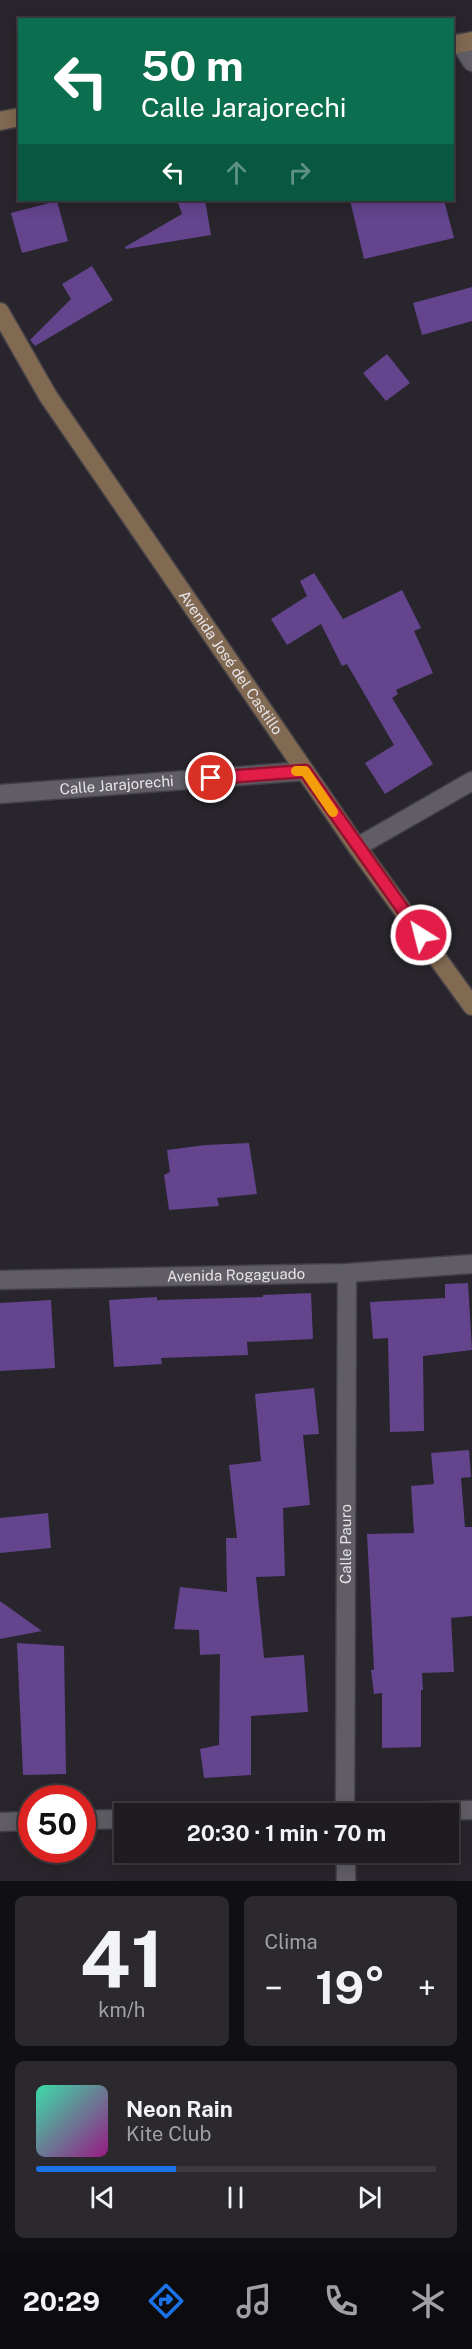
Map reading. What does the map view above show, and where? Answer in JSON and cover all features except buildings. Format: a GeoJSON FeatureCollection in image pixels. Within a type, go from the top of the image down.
{"type":"FeatureCollection","features":[{"type":"Feature","properties":{"kind":"main road"},"geometry":{"type":"LineString","coordinates":[[0,121],[18,117]]}},
{"type":"Feature","properties":{"kind":"main road","name":"Avenida José del Castillo"},"geometry":{"type":"LineString","coordinates":[[0,312],[48,396],[357,847],[472,1006]]}},
{"type":"Feature","properties":{"kind":"street"},"geometry":{"type":"LineString","coordinates":[[462,43],[472,62]]}},
{"type":"Feature","properties":{"kind":"street","name":"Calle Jarajorechi"},"geometry":{"type":"LineString","coordinates":[[0,794],[305,771]]}},
{"type":"Feature","properties":{"kind":"street"},"geometry":{"type":"LineString","coordinates":[[357,847],[472,781]]}},
{"type":"Feature","properties":{"kind":"street","name":"Avenida Rogaguado"},"geometry":{"type":"LineString","coordinates":[[0,1280],[346,1273],[472,1264]]}},
{"type":"Feature","properties":{"kind":"street","name":"Calle Pauro"},"geometry":{"type":"LineString","coordinates":[[345,1803],[346,1273]]}},
{"type":"Feature","properties":{"kind":"street"},"geometry":{"type":"LineString","coordinates":[[96,1820],[114,1819]]}},
{"type":"Feature","properties":{"kind":"street"},"geometry":{"type":"LineString","coordinates":[[0,1822],[18,1821]]}},
{"type":"Feature","properties":{"kind":"street"},"geometry":{"type":"LineString","coordinates":[[346,1863],[346,1881]]}},
{"type":"Feature","properties":{"kind":"slow traffic"},"geometry":{"type":"LineString","coordinates":[[296,771],[305,771],[333,812]]}},
{"type":"Feature","properties":{"kind":"route"},"geometry":{"type":"LineString","coordinates":[[211,778],[305,771],[421,935]]}}]}
